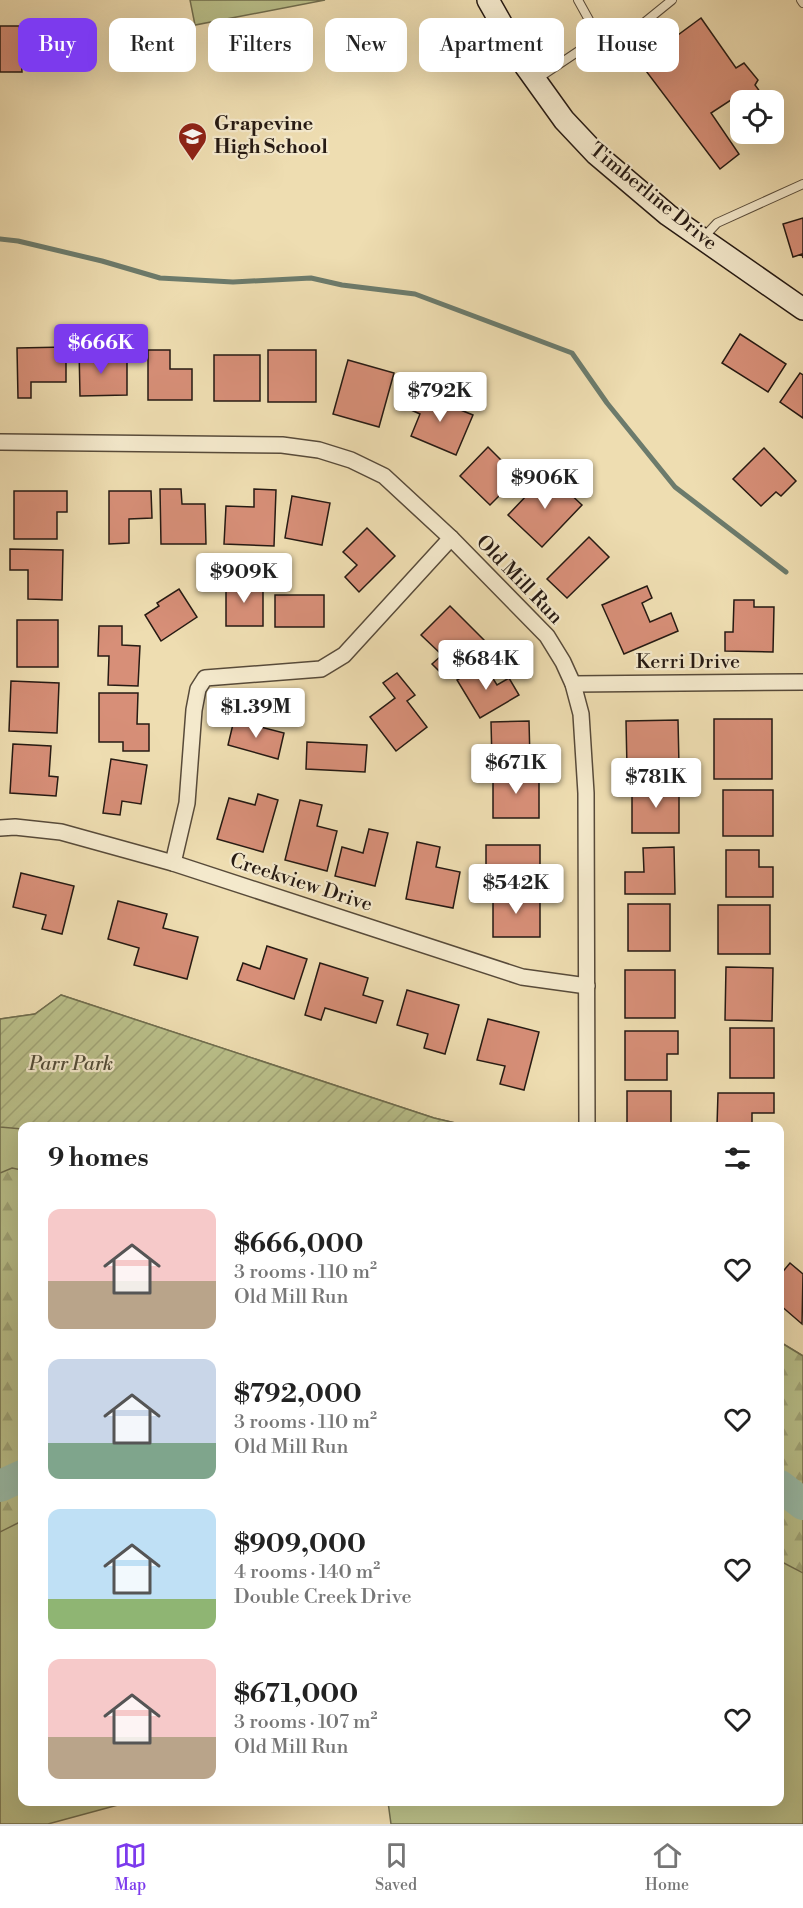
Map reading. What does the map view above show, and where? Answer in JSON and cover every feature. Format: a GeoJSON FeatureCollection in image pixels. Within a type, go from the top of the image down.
{"type":"FeatureCollection","features":[{"type":"Feature","properties":{"kind":"street","name":"Timberline Drive"},"geometry":{"type":"LineString","coordinates":[[488,0],[536,80],[564,120],[596,154],[668,215],[803,309]]}},
{"type":"Feature","properties":{"kind":"street","name":"Old Mill Run"},"geometry":{"type":"LineString","coordinates":[[0,442],[282,445],[319,450],[351,460],[384,476],[451,538],[547,636],[573,684],[581,714],[586,793],[587,1122]]}},
{"type":"Feature","properties":{"kind":"street"},"geometry":{"type":"LineString","coordinates":[[173,863],[187,803],[198,689],[205,678],[321,669],[344,656],[451,538]]}},
{"type":"Feature","properties":{"kind":"street","name":"Kerri Drive"},"geometry":{"type":"LineString","coordinates":[[573,684],[803,682]]}},
{"type":"Feature","properties":{"kind":"street","name":"Creekview Drive"},"geometry":{"type":"LineString","coordinates":[[0,828],[15,827],[61,832],[173,863],[522,977],[587,986]]}},
{"type":"Feature","properties":{"kind":"lane"},"geometry":{"type":"LineString","coordinates":[[578,0],[588,18]]}},
{"type":"Feature","properties":{"kind":"lane"},"geometry":{"type":"LineString","coordinates":[[650,18],[672,0]]}},
{"type":"Feature","properties":{"kind":"lane"},"geometry":{"type":"LineString","coordinates":[[536,80],[576,53]]}},
{"type":"Feature","properties":{"kind":"lane"},"geometry":{"type":"LineString","coordinates":[[702,239],[717,222],[803,184]]}},
{"type":"Feature","properties":{"kind":"green space"},"geometry":{"type":"Polygon","coordinates":[[[190,0],[325,0],[231,18],[208,18],[208,22],[196,25],[196,18],[194,18],[190,0]]]}},
{"type":"Feature","properties":{"kind":"green space","name":"Parr Park"},"geometry":{"type":"Polygon","coordinates":[[[61,995],[451,1122],[18,1122],[18,1806],[114,1806],[48,1824],[0,1824],[0,1019],[35,1014],[61,995]]]}},
{"type":"Feature","properties":{"kind":"green space","name":"Parr Park"},"geometry":{"type":"Polygon","coordinates":[[[61,995],[451,1122],[18,1122],[18,1129],[0,1127],[0,1019],[35,1014],[61,995]]]}},
{"type":"Feature","properties":{"kind":"green space"},"geometry":{"type":"Polygon","coordinates":[[[12,1168],[18,1169],[18,1523],[0,1532],[0,1173],[12,1168]]]}},
{"type":"Feature","properties":{"kind":"green space"},"geometry":{"type":"Polygon","coordinates":[[[784,1344],[803,1356],[803,1824],[391,1824],[389,1806],[784,1806],[784,1344]]]}},
{"type":"Feature","properties":{"kind":"green space"},"geometry":{"type":"Polygon","coordinates":[[[784,1344],[803,1356],[803,1573],[784,1563],[784,1344]]]}},
{"type":"Feature","properties":{"kind":"building"},"geometry":{"type":"Polygon","coordinates":[[[701,18],[736,68],[744,63],[758,80],[755,85],[759,90],[730,90],[730,101],[711,113],[739,154],[720,169],[647,72],[679,72],[679,34],[701,18]]]}},
{"type":"Feature","properties":{"kind":"building"},"geometry":{"type":"Polygon","coordinates":[[[0,26],[18,26],[18,72],[0,72],[0,26]]]}},
{"type":"Feature","properties":{"kind":"building"},"geometry":{"type":"Polygon","coordinates":[[[803,218],[803,258],[802,254],[793,257],[783,224],[803,218]]]}},
{"type":"Feature","properties":{"kind":"building"},"geometry":{"type":"Polygon","coordinates":[[[740,334],[786,364],[768,392],[722,363],[740,334]]]}},
{"type":"Feature","properties":{"kind":"building"},"geometry":{"type":"Polygon","coordinates":[[[66,347],[66,382],[31,382],[31,398],[18,398],[17,348],[66,347]]]}},
{"type":"Feature","properties":{"kind":"building"},"geometry":{"type":"Polygon","coordinates":[[[79,348],[103,348],[103,362],[127,361],[127,395],[80,396],[79,348]]]}},
{"type":"Feature","properties":{"kind":"building"},"geometry":{"type":"Polygon","coordinates":[[[148,350],[170,350],[170,369],[192,369],[192,400],[148,400],[148,350]]]}},
{"type":"Feature","properties":{"kind":"building"},"geometry":{"type":"Polygon","coordinates":[[[268,350],[316,350],[316,402],[268,402],[268,350]]]}},
{"type":"Feature","properties":{"kind":"building"},"geometry":{"type":"Polygon","coordinates":[[[214,355],[260,355],[260,401],[214,401],[214,355]]]}},
{"type":"Feature","properties":{"kind":"building"},"geometry":{"type":"Polygon","coordinates":[[[348,360],[394,373],[379,427],[333,414],[348,360]]]}},
{"type":"Feature","properties":{"kind":"building"},"geometry":{"type":"Polygon","coordinates":[[[800,373],[803,375],[803,418],[780,402],[800,373]]]}},
{"type":"Feature","properties":{"kind":"building"},"geometry":{"type":"Polygon","coordinates":[[[416,392],[473,415],[456,455],[411,436],[420,414],[409,409],[416,392]]]}},
{"type":"Feature","properties":{"kind":"building"},"geometry":{"type":"Polygon","coordinates":[[[488,447],[518,477],[490,505],[460,476],[488,447]]]}},
{"type":"Feature","properties":{"kind":"building"},"geometry":{"type":"Polygon","coordinates":[[[764,448],[796,481],[781,496],[776,492],[761,506],[733,479],[764,448]]]}},
{"type":"Feature","properties":{"kind":"building"},"geometry":{"type":"Polygon","coordinates":[[[548,473],[582,505],[542,547],[508,515],[548,473]]]}},
{"type":"Feature","properties":{"kind":"building"},"geometry":{"type":"Polygon","coordinates":[[[160,489],[181,489],[182,504],[205,504],[206,544],[161,544],[160,489]]]}},
{"type":"Feature","properties":{"kind":"building"},"geometry":{"type":"Polygon","coordinates":[[[254,489],[276,490],[274,546],[224,544],[226,506],[254,507],[254,489]]]}},
{"type":"Feature","properties":{"kind":"building"},"geometry":{"type":"Polygon","coordinates":[[[14,491],[67,491],[67,512],[57,512],[57,539],[14,539],[14,491]]]}},
{"type":"Feature","properties":{"kind":"building"},"geometry":{"type":"Polygon","coordinates":[[[109,491],[151,491],[152,518],[129,519],[129,543],[109,544],[109,491]]]}},
{"type":"Feature","properties":{"kind":"building"},"geometry":{"type":"Polygon","coordinates":[[[292,496],[330,503],[322,545],[285,538],[292,496]]]}},
{"type":"Feature","properties":{"kind":"building"},"geometry":{"type":"Polygon","coordinates":[[[367,528],[395,556],[359,592],[345,577],[357,565],[343,552],[367,528]]]}},
{"type":"Feature","properties":{"kind":"building"},"geometry":{"type":"Polygon","coordinates":[[[589,537],[609,557],[567,598],[547,579],[589,537]]]}},
{"type":"Feature","properties":{"kind":"building"},"geometry":{"type":"Polygon","coordinates":[[[10,549],[63,550],[62,600],[28,599],[28,570],[10,570],[10,549]]]}},
{"type":"Feature","properties":{"kind":"building"},"geometry":{"type":"Polygon","coordinates":[[[226,582],[263,582],[263,626],[226,626],[226,582]]]}},
{"type":"Feature","properties":{"kind":"building"},"geometry":{"type":"Polygon","coordinates":[[[647,586],[652,598],[642,603],[650,622],[671,613],[678,631],[624,654],[602,605],[647,586]]]}},
{"type":"Feature","properties":{"kind":"building"},"geometry":{"type":"Polygon","coordinates":[[[179,589],[197,617],[161,641],[145,615],[159,606],[157,603],[179,589]]]}},
{"type":"Feature","properties":{"kind":"building"},"geometry":{"type":"Polygon","coordinates":[[[275,595],[324,595],[324,627],[275,627],[275,595]]]}},
{"type":"Feature","properties":{"kind":"building"},"geometry":{"type":"Polygon","coordinates":[[[734,600],[754,600],[754,607],[774,607],[773,652],[725,651],[725,632],[733,632],[734,600]]]}},
{"type":"Feature","properties":{"kind":"building"},"geometry":{"type":"Polygon","coordinates":[[[450,606],[484,640],[446,678],[432,664],[442,655],[421,635],[450,606]]]}},
{"type":"Feature","properties":{"kind":"building"},"geometry":{"type":"Polygon","coordinates":[[[17,620],[58,620],[58,667],[17,667],[17,620]]]}},
{"type":"Feature","properties":{"kind":"building"},"geometry":{"type":"Polygon","coordinates":[[[99,626],[122,626],[122,645],[140,646],[138,686],[108,685],[109,656],[98,656],[99,626]]]}},
{"type":"Feature","properties":{"kind":"building"},"geometry":{"type":"Polygon","coordinates":[[[484,664],[497,685],[509,678],[519,695],[480,718],[457,680],[484,664]]]}},
{"type":"Feature","properties":{"kind":"building"},"geometry":{"type":"Polygon","coordinates":[[[397,673],[415,695],[407,701],[427,727],[396,751],[370,717],[395,698],[383,683],[397,673]]]}},
{"type":"Feature","properties":{"kind":"building"},"geometry":{"type":"Polygon","coordinates":[[[11,681],[59,683],[57,733],[9,731],[11,681]]]}},
{"type":"Feature","properties":{"kind":"building"},"geometry":{"type":"Polygon","coordinates":[[[99,693],[138,693],[137,724],[149,724],[149,751],[123,751],[123,742],[99,742],[99,693]]]}},
{"type":"Feature","properties":{"kind":"building"},"geometry":{"type":"Polygon","coordinates":[[[714,719],[772,719],[772,779],[714,779],[714,719]]]}},
{"type":"Feature","properties":{"kind":"building"},"geometry":{"type":"Polygon","coordinates":[[[234,720],[284,733],[278,759],[228,745],[234,720]]]}},
{"type":"Feature","properties":{"kind":"building"},"geometry":{"type":"Polygon","coordinates":[[[678,720],[679,766],[627,768],[626,721],[678,720]]]}},
{"type":"Feature","properties":{"kind":"building"},"geometry":{"type":"Polygon","coordinates":[[[529,721],[530,760],[492,761],[491,722],[529,721]]]}},
{"type":"Feature","properties":{"kind":"building"},"geometry":{"type":"Polygon","coordinates":[[[307,742],[367,745],[365,772],[306,769],[307,742]]]}},
{"type":"Feature","properties":{"kind":"building"},"geometry":{"type":"Polygon","coordinates":[[[13,744],[51,746],[49,776],[58,777],[56,796],[10,793],[13,744]]]}},
{"type":"Feature","properties":{"kind":"building"},"geometry":{"type":"Polygon","coordinates":[[[111,759],[147,765],[141,804],[122,801],[120,815],[103,813],[111,759]]]}},
{"type":"Feature","properties":{"kind":"building"},"geometry":{"type":"Polygon","coordinates":[[[493,772],[539,772],[539,818],[493,818],[493,772]]]}},
{"type":"Feature","properties":{"kind":"building"},"geometry":{"type":"Polygon","coordinates":[[[632,785],[679,785],[679,833],[632,833],[632,785]]]}},
{"type":"Feature","properties":{"kind":"building"},"geometry":{"type":"Polygon","coordinates":[[[723,790],[773,790],[773,836],[723,836],[723,790]]]}},
{"type":"Feature","properties":{"kind":"building"},"geometry":{"type":"Polygon","coordinates":[[[258,794],[278,800],[263,852],[217,839],[229,798],[255,805],[258,794]]]}},
{"type":"Feature","properties":{"kind":"building"},"geometry":{"type":"Polygon","coordinates":[[[300,800],[322,805],[317,826],[337,831],[327,871],[285,860],[300,800]]]}},
{"type":"Feature","properties":{"kind":"building"},"geometry":{"type":"Polygon","coordinates":[[[369,829],[388,833],[375,886],[335,876],[342,847],[363,853],[369,829]]]}},
{"type":"Feature","properties":{"kind":"building"},"geometry":{"type":"Polygon","coordinates":[[[417,842],[440,847],[436,867],[460,872],[453,908],[406,899],[417,842]]]}},
{"type":"Feature","properties":{"kind":"building"},"geometry":{"type":"Polygon","coordinates":[[[486,845],[540,845],[540,887],[511,887],[511,867],[486,867],[486,845]]]}},
{"type":"Feature","properties":{"kind":"building"},"geometry":{"type":"Polygon","coordinates":[[[674,847],[675,894],[625,894],[625,872],[644,872],[643,848],[674,847]]]}},
{"type":"Feature","properties":{"kind":"building"},"geometry":{"type":"Polygon","coordinates":[[[726,850],[759,850],[759,867],[773,867],[773,897],[726,897],[726,850]]]}},
{"type":"Feature","properties":{"kind":"building"},"geometry":{"type":"Polygon","coordinates":[[[21,873],[74,886],[62,934],[42,929],[46,915],[13,907],[21,873]]]}},
{"type":"Feature","properties":{"kind":"building"},"geometry":{"type":"Polygon","coordinates":[[[493,894],[540,894],[540,937],[493,937],[493,894]]]}},
{"type":"Feature","properties":{"kind":"building"},"geometry":{"type":"Polygon","coordinates":[[[118,901],[167,914],[163,928],[198,937],[187,979],[134,965],[139,948],[108,939],[118,901]]]}},
{"type":"Feature","properties":{"kind":"building"},"geometry":{"type":"Polygon","coordinates":[[[628,904],[670,904],[670,951],[628,951],[628,904]]]}},
{"type":"Feature","properties":{"kind":"building"},"geometry":{"type":"Polygon","coordinates":[[[718,905],[770,905],[770,954],[718,954],[718,905]]]}},
{"type":"Feature","properties":{"kind":"building"},"geometry":{"type":"Polygon","coordinates":[[[267,946],[307,959],[294,999],[237,980],[243,963],[260,969],[267,946]]]}},
{"type":"Feature","properties":{"kind":"building"},"geometry":{"type":"Polygon","coordinates":[[[320,963],[368,978],[363,995],[383,1001],[376,1023],[325,1008],[321,1020],[305,1015],[320,963]]]}},
{"type":"Feature","properties":{"kind":"building"},"geometry":{"type":"Polygon","coordinates":[[[726,967],[773,968],[772,1021],[725,1020],[726,967]]]}},
{"type":"Feature","properties":{"kind":"building"},"geometry":{"type":"Polygon","coordinates":[[[625,970],[675,970],[675,1018],[625,1018],[625,970]]]}},
{"type":"Feature","properties":{"kind":"building"},"geometry":{"type":"Polygon","coordinates":[[[407,990],[459,1005],[445,1054],[424,1048],[428,1034],[397,1025],[407,990]]]}},
{"type":"Feature","properties":{"kind":"building"},"geometry":{"type":"Polygon","coordinates":[[[488,1019],[539,1032],[524,1090],[500,1084],[505,1066],[477,1060],[488,1019]]]}},
{"type":"Feature","properties":{"kind":"building"},"geometry":{"type":"Polygon","coordinates":[[[730,1028],[774,1028],[774,1078],[730,1078],[730,1028]]]}},
{"type":"Feature","properties":{"kind":"building"},"geometry":{"type":"Polygon","coordinates":[[[625,1031],[678,1031],[678,1054],[667,1054],[667,1080],[625,1080],[625,1031]]]}},
{"type":"Feature","properties":{"kind":"building"},"geometry":{"type":"Polygon","coordinates":[[[627,1091],[671,1091],[671,1122],[627,1122],[627,1091]]]}},
{"type":"Feature","properties":{"kind":"building"},"geometry":{"type":"Polygon","coordinates":[[[718,1093],[774,1093],[774,1113],[752,1113],[752,1122],[717,1122],[718,1093]]]}},
{"type":"Feature","properties":{"kind":"building"},"geometry":{"type":"Polygon","coordinates":[[[790,1263],[803,1274],[802,1324],[784,1308],[784,1270],[790,1263]]]}},
{"type":"Feature","properties":{"kind":"waterway"},"geometry":{"type":"LineString","coordinates":[[0,239],[18,241],[102,261],[160,278],[233,282],[311,278],[342,285],[415,294],[572,353],[607,403],[675,487],[786,572]]}},
{"type":"Feature","properties":{"kind":"waterway"},"geometry":{"type":"LineString","coordinates":[[0,1486],[18,1478]]}},
{"type":"Feature","properties":{"kind":"waterway"},"geometry":{"type":"LineString","coordinates":[[784,1489],[803,1504]]}},
{"type":"Feature","properties":{"kind":"place","name":"Grapevine High School"},"geometry":{"type":"Point","coordinates":[193,162]}}]}
